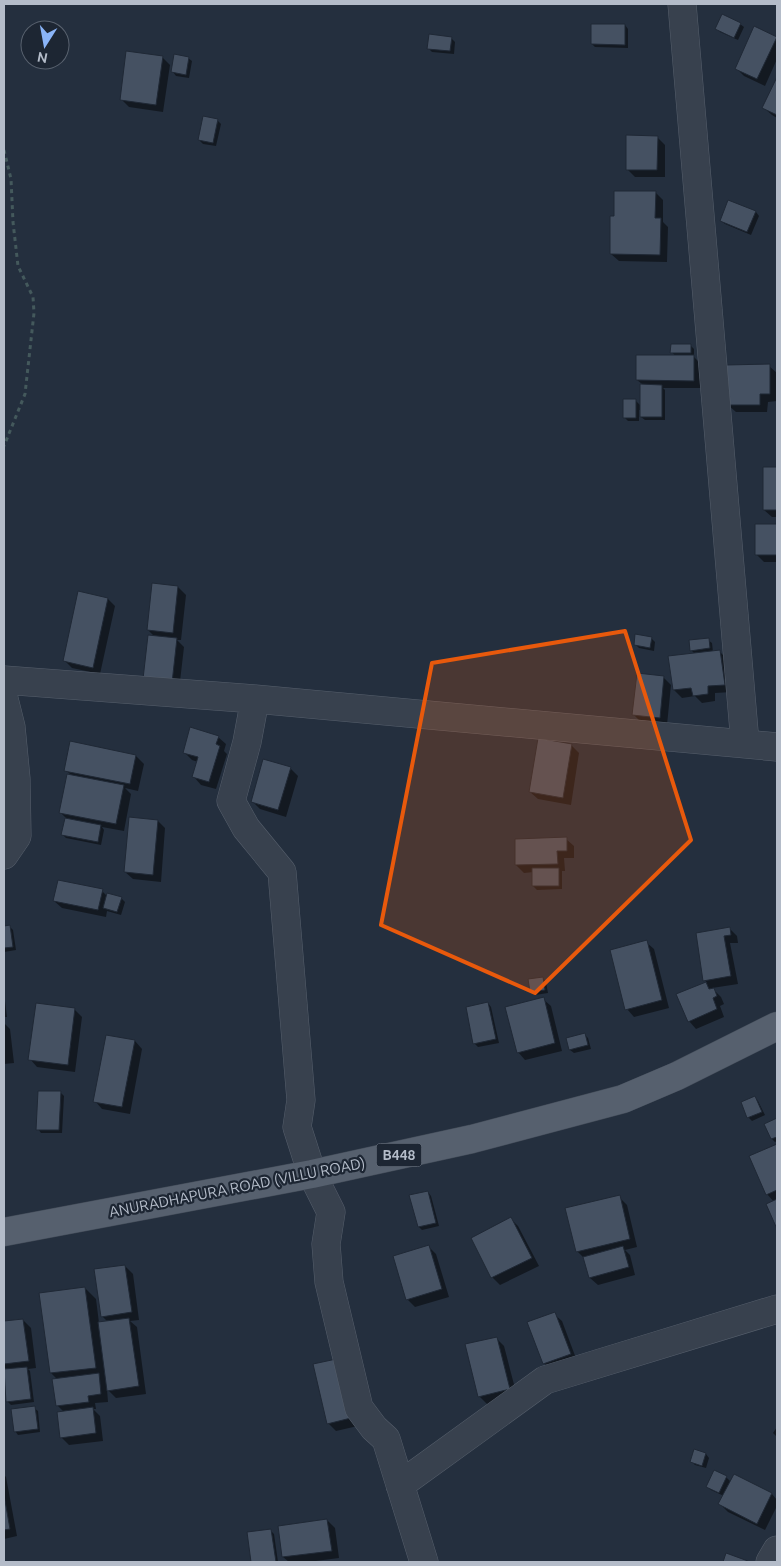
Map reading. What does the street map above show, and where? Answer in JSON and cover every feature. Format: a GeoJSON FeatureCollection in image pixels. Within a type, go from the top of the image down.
{"type":"FeatureCollection","features":[{"type":"Feature","properties":{"kind":"main road","name":"ANURADHAPURA ROAD (VILLU ROAD)"},"geometry":{"type":"LineString","coordinates":[[4,1232],[312,1174],[472,1140],[624,1099],[677,1076],[777,1026]]}},
{"type":"Feature","properties":{"kind":"street"},"geometry":{"type":"LineString","coordinates":[[682,4],[745,743]]}},
{"type":"Feature","properties":{"kind":"street"},"geometry":{"type":"LineString","coordinates":[[4,680],[255,699],[777,747]]}},
{"type":"Feature","properties":{"kind":"street"},"geometry":{"type":"LineString","coordinates":[[4,699],[11,728],[16,779],[17,836],[4,855]]}},
{"type":"Feature","properties":{"kind":"street"},"geometry":{"type":"LineString","coordinates":[[255,699],[247,742],[231,800],[246,828],[282,872],[302,1100],[297,1127],[312,1174],[331,1212],[326,1244],[329,1282],[359,1408],[374,1428],[386,1439],[424,1562]]}},
{"type":"Feature","properties":{"kind":"street"},"geometry":{"type":"LineString","coordinates":[[400,1485],[545,1380],[777,1309]]}},
{"type":"Feature","properties":{"kind":"street"},"geometry":{"type":"LineString","coordinates":[[770,1562],[777,1550]]}},
{"type":"Feature","properties":{"kind":"path"},"geometry":{"type":"LineString","coordinates":[[4,150],[11,180],[18,266],[33,297],[34,313],[25,394],[4,446]]}},
{"type":"Feature","properties":{"kind":"highlighted area"},"geometry":{"type":"Polygon","coordinates":[[[625,631],[691,840],[535,993],[381,925],[432,663],[625,631]]]}},
{"type":"Feature","properties":{"kind":"building"},"geometry":{"type":"Polygon","coordinates":[[[722,14],[741,23],[734,38],[715,29],[722,14]]]}},
{"type":"Feature","properties":{"kind":"building"},"geometry":{"type":"Polygon","coordinates":[[[591,24],[625,24],[625,45],[591,44],[591,24]]]}},
{"type":"Feature","properties":{"kind":"building"},"geometry":{"type":"Polygon","coordinates":[[[754,26],[777,37],[757,79],[735,69],[754,26]]]}},
{"type":"Feature","properties":{"kind":"building"},"geometry":{"type":"Polygon","coordinates":[[[429,34],[452,37],[450,51],[427,49],[429,34]]]}},
{"type":"Feature","properties":{"kind":"building"},"geometry":{"type":"Polygon","coordinates":[[[126,51],[163,56],[156,105],[120,100],[126,51]]]}},
{"type":"Feature","properties":{"kind":"building"},"geometry":{"type":"Polygon","coordinates":[[[174,54],[189,57],[186,75],[171,72],[174,54]]]}},
{"type":"Feature","properties":{"kind":"building"},"geometry":{"type":"Polygon","coordinates":[[[777,77],[777,115],[762,108],[777,77]]]}},
{"type":"Feature","properties":{"kind":"building"},"geometry":{"type":"Polygon","coordinates":[[[203,116],[218,119],[213,143],[198,140],[203,116]]]}},
{"type":"Feature","properties":{"kind":"building"},"geometry":{"type":"Polygon","coordinates":[[[626,135],[658,136],[657,170],[626,170],[626,135]]]}},
{"type":"Feature","properties":{"kind":"building"},"geometry":{"type":"Polygon","coordinates":[[[614,191],[656,191],[655,218],[661,218],[660,255],[610,254],[610,216],[614,216],[614,191]]]}},
{"type":"Feature","properties":{"kind":"building"},"geometry":{"type":"Polygon","coordinates":[[[728,200],[756,211],[747,232],[720,221],[728,200]]]}},
{"type":"Feature","properties":{"kind":"building"},"geometry":{"type":"Polygon","coordinates":[[[671,344],[691,344],[691,353],[670,353],[671,344]]]}},
{"type":"Feature","properties":{"kind":"building"},"geometry":{"type":"Polygon","coordinates":[[[636,355],[694,355],[694,381],[636,380],[636,355]]]}},
{"type":"Feature","properties":{"kind":"building"},"geometry":{"type":"Polygon","coordinates":[[[770,364],[770,394],[760,394],[760,405],[727,405],[726,365],[770,364]]]}},
{"type":"Feature","properties":{"kind":"building"},"geometry":{"type":"Polygon","coordinates":[[[640,384],[662,385],[662,417],[640,417],[640,384]]]}},
{"type":"Feature","properties":{"kind":"building"},"geometry":{"type":"Polygon","coordinates":[[[623,399],[636,399],[636,418],[623,418],[623,399]]]}},
{"type":"Feature","properties":{"kind":"building"},"geometry":{"type":"Polygon","coordinates":[[[763,467],[777,467],[777,510],[763,510],[763,467]]]}},
{"type":"Feature","properties":{"kind":"building"},"geometry":{"type":"Polygon","coordinates":[[[755,524],[777,524],[777,555],[755,555],[755,524]]]}},
{"type":"Feature","properties":{"kind":"building"},"geometry":{"type":"Polygon","coordinates":[[[152,583],[178,586],[173,633],[147,630],[152,583]]]}},
{"type":"Feature","properties":{"kind":"building"},"geometry":{"type":"Polygon","coordinates":[[[78,591],[108,598],[93,668],[63,661],[78,591]]]}},
{"type":"Feature","properties":{"kind":"building"},"geometry":{"type":"Polygon","coordinates":[[[635,634],[652,637],[650,648],[634,645],[635,634]]]}},
{"type":"Feature","properties":{"kind":"building"},"geometry":{"type":"Polygon","coordinates":[[[148,635],[177,638],[172,683],[143,679],[148,635]]]}},
{"type":"Feature","properties":{"kind":"building"},"geometry":{"type":"Polygon","coordinates":[[[709,638],[710,648],[690,651],[689,640],[709,638]]]}},
{"type":"Feature","properties":{"kind":"building"},"geometry":{"type":"Polygon","coordinates":[[[720,650],[725,685],[708,686],[708,694],[693,696],[691,688],[673,690],[668,656],[720,650]]]}},
{"type":"Feature","properties":{"kind":"building"},"geometry":{"type":"Polygon","coordinates":[[[637,673],[664,676],[660,718],[632,715],[637,673]]]}},
{"type":"Feature","properties":{"kind":"building"},"geometry":{"type":"Polygon","coordinates":[[[190,727],[219,736],[216,744],[220,746],[209,782],[192,777],[198,757],[183,753],[190,727]]]}},
{"type":"Feature","properties":{"kind":"building"},"geometry":{"type":"Polygon","coordinates":[[[538,738],[572,744],[563,798],[529,792],[538,738]]]}},
{"type":"Feature","properties":{"kind":"building"},"geometry":{"type":"Polygon","coordinates":[[[70,741],[136,755],[130,784],[64,771],[70,741]]]}},
{"type":"Feature","properties":{"kind":"building"},"geometry":{"type":"Polygon","coordinates":[[[263,759],[291,767],[278,810],[251,802],[263,759]]]}},
{"type":"Feature","properties":{"kind":"building"},"geometry":{"type":"Polygon","coordinates":[[[67,774],[124,785],[116,824],[59,813],[67,774]]]}},
{"type":"Feature","properties":{"kind":"building"},"geometry":{"type":"Polygon","coordinates":[[[129,817],[158,820],[153,875],[124,872],[129,817]]]}},
{"type":"Feature","properties":{"kind":"building"},"geometry":{"type":"Polygon","coordinates":[[[65,818],[101,825],[98,842],[61,835],[65,818]]]}},
{"type":"Feature","properties":{"kind":"building"},"geometry":{"type":"Polygon","coordinates":[[[567,837],[567,851],[557,851],[558,864],[515,865],[515,839],[567,837]]]}},
{"type":"Feature","properties":{"kind":"building"},"geometry":{"type":"Polygon","coordinates":[[[532,868],[559,868],[559,886],[532,886],[532,868]]]}},
{"type":"Feature","properties":{"kind":"building"},"geometry":{"type":"Polygon","coordinates":[[[58,880],[103,889],[98,910],[53,901],[58,880]]]}},
{"type":"Feature","properties":{"kind":"building"},"geometry":{"type":"Polygon","coordinates":[[[107,893],[122,897],[117,912],[103,908],[107,893]]]}},
{"type":"Feature","properties":{"kind":"building"},"geometry":{"type":"Polygon","coordinates":[[[10,925],[13,947],[4,948],[4,926],[10,925]]]}},
{"type":"Feature","properties":{"kind":"building"},"geometry":{"type":"Polygon","coordinates":[[[730,927],[731,935],[724,936],[731,976],[703,981],[696,933],[730,927]]]}},
{"type":"Feature","properties":{"kind":"building"},"geometry":{"type":"Polygon","coordinates":[[[647,940],[662,1000],[625,1010],[610,950],[647,940]]]}},
{"type":"Feature","properties":{"kind":"building"},"geometry":{"type":"Polygon","coordinates":[[[543,977],[545,990],[530,992],[528,979],[543,977]]]}},
{"type":"Feature","properties":{"kind":"building"},"geometry":{"type":"Polygon","coordinates":[[[706,982],[709,989],[714,988],[717,996],[713,998],[717,1009],[688,1022],[676,994],[706,982]]]}},
{"type":"Feature","properties":{"kind":"building"},"geometry":{"type":"Polygon","coordinates":[[[544,997],[555,1043],[517,1053],[505,1007],[544,997]]]}},
{"type":"Feature","properties":{"kind":"building"},"geometry":{"type":"Polygon","coordinates":[[[488,1002],[496,1039],[473,1044],[466,1007],[488,1002]]]}},
{"type":"Feature","properties":{"kind":"building"},"geometry":{"type":"Polygon","coordinates":[[[36,1003],[75,1008],[68,1065],[28,1060],[36,1003]]]}},
{"type":"Feature","properties":{"kind":"building"},"geometry":{"type":"Polygon","coordinates":[[[585,1033],[588,1045],[569,1050],[566,1038],[585,1033]]]}},
{"type":"Feature","properties":{"kind":"building"},"geometry":{"type":"Polygon","coordinates":[[[106,1035],[135,1040],[122,1107],[93,1102],[106,1035]]]}},
{"type":"Feature","properties":{"kind":"building"},"geometry":{"type":"Polygon","coordinates":[[[38,1091],[61,1091],[59,1130],[36,1130],[38,1091]]]}},
{"type":"Feature","properties":{"kind":"building"},"geometry":{"type":"Polygon","coordinates":[[[755,1096],[762,1112],[747,1118],[741,1102],[755,1096]]]}},
{"type":"Feature","properties":{"kind":"building"},"geometry":{"type":"Polygon","coordinates":[[[777,1118],[777,1137],[771,1139],[764,1124],[777,1118]]]}},
{"type":"Feature","properties":{"kind":"building"},"geometry":{"type":"Polygon","coordinates":[[[777,1144],[777,1190],[766,1195],[749,1156],[777,1144]]]}},
{"type":"Feature","properties":{"kind":"building"},"geometry":{"type":"Polygon","coordinates":[[[428,1191],[436,1223],[418,1227],[409,1195],[428,1191]]]}},
{"type":"Feature","properties":{"kind":"building"},"geometry":{"type":"Polygon","coordinates":[[[620,1195],[630,1239],[576,1252],[565,1208],[620,1195]]]}},
{"type":"Feature","properties":{"kind":"building"},"geometry":{"type":"Polygon","coordinates":[[[777,1199],[777,1229],[766,1204],[777,1199]]]}},
{"type":"Feature","properties":{"kind":"building"},"geometry":{"type":"Polygon","coordinates":[[[511,1217],[532,1258],[491,1278],[471,1238],[511,1217]]]}},
{"type":"Feature","properties":{"kind":"building"},"geometry":{"type":"Polygon","coordinates":[[[429,1245],[442,1289],[406,1300],[393,1256],[429,1245]]]}},
{"type":"Feature","properties":{"kind":"building"},"geometry":{"type":"Polygon","coordinates":[[[623,1246],[629,1267],[589,1278],[583,1257],[623,1246]]]}},
{"type":"Feature","properties":{"kind":"building"},"geometry":{"type":"Polygon","coordinates":[[[125,1265],[132,1312],[101,1317],[94,1269],[125,1265]]]}},
{"type":"Feature","properties":{"kind":"building"},"geometry":{"type":"Polygon","coordinates":[[[85,1287],[96,1368],[50,1373],[39,1293],[85,1287]]]}},
{"type":"Feature","properties":{"kind":"building"},"geometry":{"type":"Polygon","coordinates":[[[555,1312],[571,1354],[543,1364],[527,1322],[555,1312]]]}},
{"type":"Feature","properties":{"kind":"building"},"geometry":{"type":"Polygon","coordinates":[[[129,1318],[139,1386],[107,1391],[98,1322],[129,1318]]]}},
{"type":"Feature","properties":{"kind":"building"},"geometry":{"type":"Polygon","coordinates":[[[23,1319],[29,1361],[4,1364],[4,1321],[23,1319]]]}},
{"type":"Feature","properties":{"kind":"building"},"geometry":{"type":"Polygon","coordinates":[[[497,1337],[510,1389],[478,1397],[465,1344],[497,1337]]]}},
{"type":"Feature","properties":{"kind":"building"},"geometry":{"type":"Polygon","coordinates":[[[341,1358],[355,1417],[327,1424],[313,1364],[341,1358]]]}},
{"type":"Feature","properties":{"kind":"building"},"geometry":{"type":"Polygon","coordinates":[[[27,1367],[31,1399],[6,1402],[4,1369],[27,1367]]]}},
{"type":"Feature","properties":{"kind":"building"},"geometry":{"type":"Polygon","coordinates":[[[99,1373],[101,1394],[88,1396],[89,1402],[56,1406],[52,1379],[99,1373]]]}},
{"type":"Feature","properties":{"kind":"building"},"geometry":{"type":"Polygon","coordinates":[[[35,1406],[38,1429],[14,1432],[11,1409],[35,1406]]]}},
{"type":"Feature","properties":{"kind":"building"},"geometry":{"type":"Polygon","coordinates":[[[93,1407],[96,1433],[60,1438],[57,1412],[93,1407]]]}},
{"type":"Feature","properties":{"kind":"building"},"geometry":{"type":"Polygon","coordinates":[[[694,1449],[706,1453],[702,1466],[690,1462],[694,1449]]]}},
{"type":"Feature","properties":{"kind":"building"},"geometry":{"type":"Polygon","coordinates":[[[714,1470],[727,1476],[719,1493],[706,1487],[714,1470]]]}},
{"type":"Feature","properties":{"kind":"building"},"geometry":{"type":"Polygon","coordinates":[[[734,1474],[772,1493],[757,1524],[718,1504],[734,1474]]]}},
{"type":"Feature","properties":{"kind":"building"},"geometry":{"type":"Polygon","coordinates":[[[4,1495],[10,1529],[4,1530],[4,1495]]]}},
{"type":"Feature","properties":{"kind":"building"},"geometry":{"type":"Polygon","coordinates":[[[327,1519],[332,1551],[282,1557],[278,1526],[327,1519]]]}},
{"type":"Feature","properties":{"kind":"building"},"geometry":{"type":"Polygon","coordinates":[[[271,1529],[276,1562],[251,1562],[247,1532],[271,1529]]]}},
{"type":"Feature","properties":{"kind":"building"},"geometry":{"type":"Polygon","coordinates":[[[726,1553],[748,1561],[723,1562],[726,1553]]]}}]}
